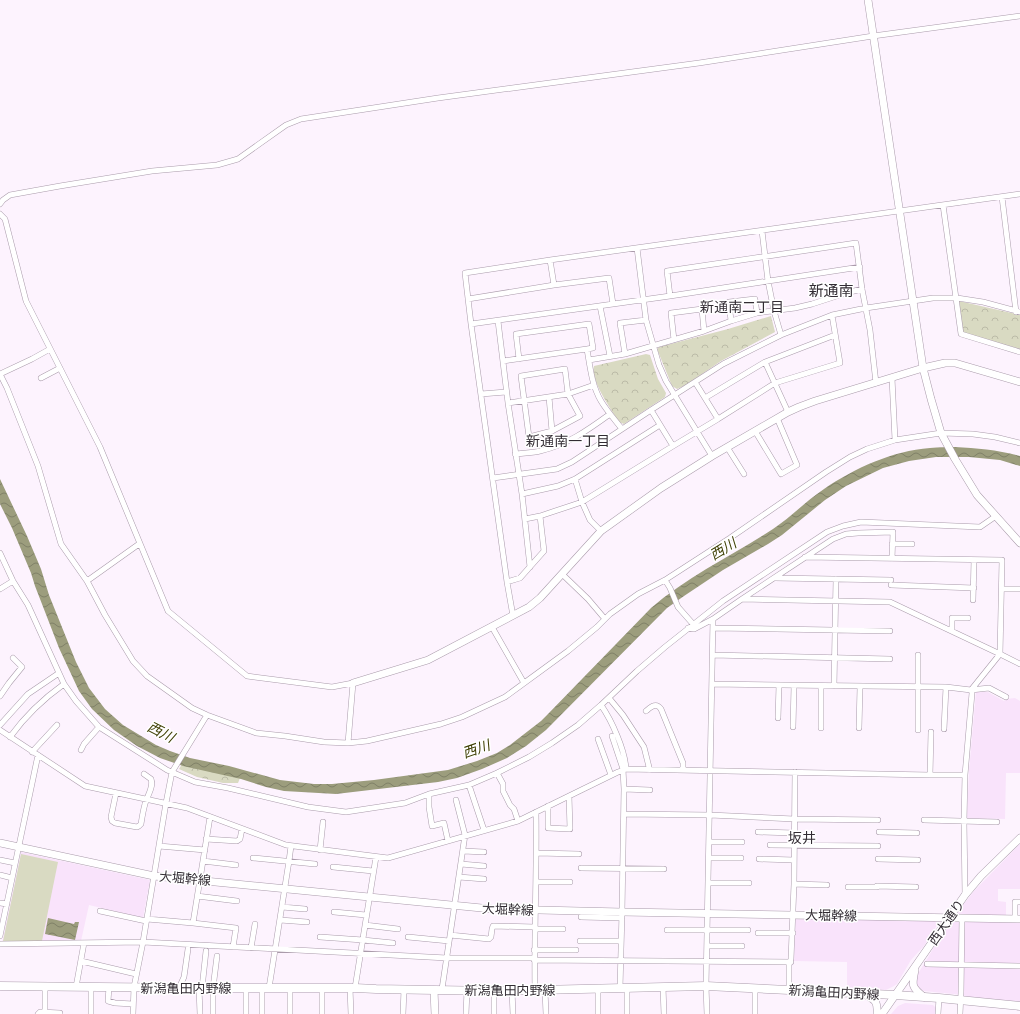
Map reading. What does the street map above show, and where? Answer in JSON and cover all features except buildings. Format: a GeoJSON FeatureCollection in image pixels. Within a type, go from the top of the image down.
{"type":"FeatureCollection","features":[{"type":"Feature","properties":{"kind":"main road","name":"新潟亀田内野線"},"geometry":{"type":"LineString","coordinates":[[0,986],[353,988],[494,991],[706,986],[895,995],[1020,1006]]}},
{"type":"Feature","properties":{"kind":"street"},"geometry":{"type":"LineString","coordinates":[[868,0],[923,368],[930,399],[942,433],[955,459],[978,494],[1020,544]]}},
{"type":"Feature","properties":{"kind":"street"},"geometry":{"type":"LineString","coordinates":[[0,204],[10,195],[60,186],[152,171],[217,165],[238,159],[286,124],[301,119],[1020,16]]}},
{"type":"Feature","properties":{"kind":"street"},"geometry":{"type":"LineString","coordinates":[[513,616],[507,582],[465,273],[1020,194]]}},
{"type":"Feature","properties":{"kind":"street"},"geometry":{"type":"LineString","coordinates":[[493,478],[557,469],[572,462],[723,364],[781,335],[832,316],[866,308],[933,298],[957,298],[983,302],[1018,312],[1002,197]]}},
{"type":"Feature","properties":{"kind":"street"},"geometry":{"type":"LineString","coordinates":[[943,205],[962,334],[1020,352]]}},
{"type":"Feature","properties":{"kind":"street"},"geometry":{"type":"LineString","coordinates":[[0,214],[5,219],[26,301],[99,447],[168,612],[247,676],[332,687],[353,683],[428,660],[529,607],[540,598],[601,531],[661,488],[727,447],[799,406],[923,368],[945,363],[955,363],[1020,382]]}},
{"type":"Feature","properties":{"kind":"street"},"geometry":{"type":"LineString","coordinates":[[762,231],[768,281],[781,335]]}},
{"type":"Feature","properties":{"kind":"street"},"geometry":{"type":"LineString","coordinates":[[670,296],[667,271],[856,243],[862,289],[870,330],[876,383]]}},
{"type":"Feature","properties":{"kind":"street"},"geometry":{"type":"LineString","coordinates":[[637,248],[646,320],[659,365],[675,395],[712,456]]}},
{"type":"Feature","properties":{"kind":"street"},"geometry":{"type":"LineString","coordinates":[[550,260],[554,285]]}},
{"type":"Feature","properties":{"kind":"street"},"geometry":{"type":"LineString","coordinates":[[471,324],[860,267]]}},
{"type":"Feature","properties":{"kind":"street"},"geometry":{"type":"LineString","coordinates":[[468,299],[609,278],[613,304]]}},
{"type":"Feature","properties":{"kind":"street"},"geometry":{"type":"LineString","coordinates":[[589,360],[625,354],[704,331],[758,313],[795,308],[812,304],[846,292],[862,289]]}},
{"type":"Feature","properties":{"kind":"street"},"geometry":{"type":"LineString","coordinates":[[731,321],[729,302],[755,299],[758,313]]}},
{"type":"Feature","properties":{"kind":"street"},"geometry":{"type":"LineString","coordinates":[[600,306],[610,356]]}},
{"type":"Feature","properties":{"kind":"street"},"geometry":{"type":"LineString","coordinates":[[674,340],[671,313],[702,308],[704,331]]}},
{"type":"Feature","properties":{"kind":"street"},"geometry":{"type":"LineString","coordinates":[[525,519],[540,516],[582,502],[775,383],[840,364],[832,316]]}},
{"type":"Feature","properties":{"kind":"street"},"geometry":{"type":"LineString","coordinates":[[625,354],[620,323],[646,320]]}},
{"type":"Feature","properties":{"kind":"street"},"geometry":{"type":"LineString","coordinates":[[498,321],[506,392],[522,494],[530,567]]}},
{"type":"Feature","properties":{"kind":"street"},"geometry":{"type":"LineString","coordinates":[[503,361],[519,359],[593,348],[589,324],[516,334],[519,359]]}},
{"type":"Feature","properties":{"kind":"street"},"geometry":{"type":"LineString","coordinates":[[705,398],[765,362],[835,335]]}},
{"type":"Feature","properties":{"kind":"street"},"geometry":{"type":"LineString","coordinates":[[50,349],[0,374],[38,466],[61,544],[87,580],[105,615],[133,661],[147,676],[192,708],[207,715],[256,734],[285,736],[324,742],[348,743],[367,741],[441,724],[469,714],[505,697],[568,651],[610,614],[638,594],[665,580],[838,465],[867,449],[895,440],[942,433],[973,434],[1020,443]]}},
{"type":"Feature","properties":{"kind":"street"},"geometry":{"type":"LineString","coordinates":[[587,349],[594,384],[600,400],[622,429]]}},
{"type":"Feature","properties":{"kind":"street"},"geometry":{"type":"LineString","coordinates":[[765,362],[788,412]]}},
{"type":"Feature","properties":{"kind":"street"},"geometry":{"type":"LineString","coordinates":[[41,378],[60,368]]}},
{"type":"Feature","properties":{"kind":"street"},"geometry":{"type":"LineString","coordinates":[[565,369],[568,394],[580,416],[552,432],[529,437],[523,400],[521,376],[565,369]]}},
{"type":"Feature","properties":{"kind":"street"},"geometry":{"type":"LineString","coordinates":[[892,378],[895,440]]}},
{"type":"Feature","properties":{"kind":"street"},"geometry":{"type":"LineString","coordinates":[[695,382],[718,419]]}},
{"type":"Feature","properties":{"kind":"street"},"geometry":{"type":"LineString","coordinates":[[508,403],[568,394],[594,384]]}},
{"type":"Feature","properties":{"kind":"street"},"geometry":{"type":"LineString","coordinates":[[481,394],[506,392]]}},
{"type":"Feature","properties":{"kind":"street"},"geometry":{"type":"LineString","coordinates":[[549,397],[552,432]]}},
{"type":"Feature","properties":{"kind":"street"},"geometry":{"type":"LineString","coordinates":[[651,410],[673,446]]}},
{"type":"Feature","properties":{"kind":"street"},"geometry":{"type":"LineString","coordinates":[[515,454],[540,451],[564,444],[584,433],[610,414]]}},
{"type":"Feature","properties":{"kind":"street"},"geometry":{"type":"LineString","coordinates":[[755,431],[782,474],[797,465],[778,418]]}},
{"type":"Feature","properties":{"kind":"street"},"geometry":{"type":"LineString","coordinates":[[522,494],[558,486],[575,479],[660,425]]}},
{"type":"Feature","properties":{"kind":"street"},"geometry":{"type":"LineString","coordinates":[[727,447],[744,474]]}},
{"type":"Feature","properties":{"kind":"street"},"geometry":{"type":"LineString","coordinates":[[575,479],[582,502],[590,520],[601,531]]}},
{"type":"Feature","properties":{"kind":"street"},"geometry":{"type":"LineString","coordinates":[[507,582],[520,578],[544,551],[540,516]]}},
{"type":"Feature","properties":{"kind":"street"},"geometry":{"type":"LineString","coordinates":[[0,553],[41,631],[64,684],[76,701],[99,727],[167,770],[195,782],[228,788],[308,807],[346,812],[405,803],[429,794],[469,785],[529,757],[578,725],[601,706],[637,671],[723,601],[827,532],[843,526],[861,522],[980,527],[996,516]]}},
{"type":"Feature","properties":{"kind":"street"},"geometry":{"type":"LineString","coordinates":[[688,628],[694,629],[713,618],[805,557],[846,534],[858,532],[893,532],[892,559]]}},
{"type":"Feature","properties":{"kind":"street"},"geometry":{"type":"LineString","coordinates":[[87,580],[139,544]]}},
{"type":"Feature","properties":{"kind":"street"},"geometry":{"type":"LineString","coordinates":[[892,544],[912,544]]}},
{"type":"Feature","properties":{"kind":"street"},"geometry":{"type":"LineString","coordinates":[[805,557],[1002,560],[1000,654],[971,690],[972,693],[965,775],[964,895]]}},
{"type":"Feature","properties":{"kind":"street"},"geometry":{"type":"LineString","coordinates":[[973,600],[974,560]]}},
{"type":"Feature","properties":{"kind":"street"},"geometry":{"type":"LineString","coordinates":[[562,574],[588,599],[605,619]]}},
{"type":"Feature","properties":{"kind":"street"},"geometry":{"type":"LineString","coordinates":[[774,578],[836,579],[974,588]]}},
{"type":"Feature","properties":{"kind":"street"},"geometry":{"type":"LineString","coordinates":[[834,686],[836,579]]}},
{"type":"Feature","properties":{"kind":"street"},"geometry":{"type":"LineString","coordinates":[[0,589],[13,580]]}},
{"type":"Feature","properties":{"kind":"street"},"geometry":{"type":"LineString","coordinates":[[665,580],[678,607],[693,624]]}},
{"type":"Feature","properties":{"kind":"street"},"geometry":{"type":"LineString","coordinates":[[1002,589],[1020,589]]}},
{"type":"Feature","properties":{"kind":"street"},"geometry":{"type":"LineString","coordinates":[[742,599],[890,602],[1020,664]]}},
{"type":"Feature","properties":{"kind":"street"},"geometry":{"type":"LineString","coordinates":[[707,1014],[706,961],[713,618]]}},
{"type":"Feature","properties":{"kind":"street"},"geometry":{"type":"LineString","coordinates":[[952,631],[952,618],[968,618]]}},
{"type":"Feature","properties":{"kind":"street"},"geometry":{"type":"LineString","coordinates":[[492,627],[524,683]]}},
{"type":"Feature","properties":{"kind":"street"},"geometry":{"type":"LineString","coordinates":[[713,628],[890,631]]}},
{"type":"Feature","properties":{"kind":"street"},"geometry":{"type":"LineString","coordinates":[[713,655],[890,659]]}},
{"type":"Feature","properties":{"kind":"street"},"geometry":{"type":"LineString","coordinates":[[918,655],[918,730]]}},
{"type":"Feature","properties":{"kind":"street"},"geometry":{"type":"LineString","coordinates":[[0,696],[22,667],[13,658]]}},
{"type":"Feature","properties":{"kind":"street"},"geometry":{"type":"LineString","coordinates":[[0,725],[28,694],[59,673]]}},
{"type":"Feature","properties":{"kind":"street"},"geometry":{"type":"LineString","coordinates":[[348,743],[353,683]]}},
{"type":"Feature","properties":{"kind":"street"},"geometry":{"type":"LineString","coordinates":[[10,737],[25,717],[50,694],[64,684]]}},
{"type":"Feature","properties":{"kind":"street"},"geometry":{"type":"LineString","coordinates":[[712,684],[946,687],[971,690],[989,688],[1006,697]]}},
{"type":"Feature","properties":{"kind":"street"},"geometry":{"type":"LineString","coordinates":[[778,718],[779,686]]}},
{"type":"Feature","properties":{"kind":"street"},"geometry":{"type":"LineString","coordinates":[[793,727],[794,686]]}},
{"type":"Feature","properties":{"kind":"street"},"geometry":{"type":"LineString","coordinates":[[821,686],[821,728]]}},
{"type":"Feature","properties":{"kind":"street"},"geometry":{"type":"LineString","coordinates":[[860,687],[860,728]]}},
{"type":"Feature","properties":{"kind":"street"},"geometry":{"type":"LineString","coordinates":[[944,729],[946,687]]}},
{"type":"Feature","properties":{"kind":"street"},"geometry":{"type":"LineString","coordinates":[[609,698],[623,715],[644,747],[649,770]]}},
{"type":"Feature","properties":{"kind":"street"},"geometry":{"type":"LineString","coordinates":[[646,711],[654,705],[661,709],[683,763],[683,770]]}},
{"type":"Feature","properties":{"kind":"street"},"geometry":{"type":"LineString","coordinates":[[601,706],[612,724],[625,761],[621,961],[627,1014]]}},
{"type":"Feature","properties":{"kind":"street"},"geometry":{"type":"LineString","coordinates":[[133,1014],[136,974],[147,920],[172,772],[207,715]]}},
{"type":"Feature","properties":{"kind":"street"},"geometry":{"type":"LineString","coordinates":[[32,752],[57,725]]}},
{"type":"Feature","properties":{"kind":"street"},"geometry":{"type":"LineString","coordinates":[[81,750],[84,744],[99,727]]}},
{"type":"Feature","properties":{"kind":"street"},"geometry":{"type":"LineString","coordinates":[[0,730],[85,786],[187,808],[291,846],[388,858],[518,821],[624,769],[965,775]]}},
{"type":"Feature","properties":{"kind":"street"},"geometry":{"type":"LineString","coordinates":[[930,775],[931,732]]}},
{"type":"Feature","properties":{"kind":"street"},"geometry":{"type":"LineString","coordinates":[[612,736],[624,769]]}},
{"type":"Feature","properties":{"kind":"street"},"geometry":{"type":"LineString","coordinates":[[598,739],[610,775]]}},
{"type":"Feature","properties":{"kind":"street"},"geometry":{"type":"LineString","coordinates":[[0,936],[38,755]]}},
{"type":"Feature","properties":{"kind":"street"},"geometry":{"type":"LineString","coordinates":[[789,990],[794,884],[795,772]]}},
{"type":"Feature","properties":{"kind":"street"},"geometry":{"type":"LineString","coordinates":[[497,773],[503,784],[503,791],[510,805],[514,809],[518,821]]}},
{"type":"Feature","properties":{"kind":"street"},"geometry":{"type":"LineString","coordinates":[[116,793],[111,817],[112,821],[115,823],[137,827],[139,826],[152,781],[144,774]]}},
{"type":"Feature","properties":{"kind":"street"},"geometry":{"type":"LineString","coordinates":[[469,785],[484,830]]}},
{"type":"Feature","properties":{"kind":"street"},"geometry":{"type":"LineString","coordinates":[[624,789],[650,790]]}},
{"type":"Feature","properties":{"kind":"street"},"geometry":{"type":"LineString","coordinates":[[429,794],[429,807],[432,826],[444,823],[448,841]]}},
{"type":"Feature","properties":{"kind":"street"},"geometry":{"type":"LineString","coordinates":[[548,806],[548,828],[570,830],[570,796]]}},
{"type":"Feature","properties":{"kind":"street"},"geometry":{"type":"LineString","coordinates":[[435,1014],[438,989],[447,958],[450,941],[465,835],[456,800]]}},
{"type":"Feature","properties":{"kind":"street"},"geometry":{"type":"LineString","coordinates":[[535,990],[534,950],[537,882],[536,812]]}},
{"type":"Feature","properties":{"kind":"street"},"geometry":{"type":"LineString","coordinates":[[624,814],[878,820]]}},
{"type":"Feature","properties":{"kind":"street"},"geometry":{"type":"LineString","coordinates":[[193,923],[210,817]]}},
{"type":"Feature","properties":{"kind":"street"},"geometry":{"type":"LineString","coordinates":[[924,820],[998,822]]}},
{"type":"Feature","properties":{"kind":"street"},"geometry":{"type":"LineString","coordinates":[[320,850],[323,822]]}},
{"type":"Feature","properties":{"kind":"street"},"geometry":{"type":"LineString","coordinates":[[206,838],[237,842],[240,839],[242,829]]}},
{"type":"Feature","properties":{"kind":"street"},"geometry":{"type":"LineString","coordinates":[[758,832],[794,833]]}},
{"type":"Feature","properties":{"kind":"street"},"geometry":{"type":"LineString","coordinates":[[879,832],[918,833]]}},
{"type":"Feature","properties":{"kind":"street","name":"西大通り"},"geometry":{"type":"LineString","coordinates":[[882,1014],[964,895],[1020,838]]}},
{"type":"Feature","properties":{"kind":"street"},"geometry":{"type":"LineString","coordinates":[[709,842],[742,842]]}},
{"type":"Feature","properties":{"kind":"street","name":"大堀幹線"},"geometry":{"type":"LineString","coordinates":[[0,843],[154,876],[492,909],[622,915],[708,913],[1017,919]]}},
{"type":"Feature","properties":{"kind":"street"},"geometry":{"type":"LineString","coordinates":[[770,845],[794,844],[878,846]]}},
{"type":"Feature","properties":{"kind":"street"},"geometry":{"type":"LineString","coordinates":[[159,846],[205,850]]}},
{"type":"Feature","properties":{"kind":"street"},"geometry":{"type":"LineString","coordinates":[[262,1014],[265,988],[275,949],[291,846]]}},
{"type":"Feature","properties":{"kind":"street"},"geometry":{"type":"LineString","coordinates":[[463,851],[484,852]]}},
{"type":"Feature","properties":{"kind":"street"},"geometry":{"type":"LineString","coordinates":[[537,853],[579,854]]}},
{"type":"Feature","properties":{"kind":"street"},"geometry":{"type":"LineString","coordinates":[[351,1014],[353,988],[361,954],[376,857]]}},
{"type":"Feature","properties":{"kind":"street"},"geometry":{"type":"LineString","coordinates":[[253,858],[315,864]]}},
{"type":"Feature","properties":{"kind":"street"},"geometry":{"type":"LineString","coordinates":[[709,858],[741,858]]}},
{"type":"Feature","properties":{"kind":"street"},"geometry":{"type":"LineString","coordinates":[[759,859],[794,860]]}},
{"type":"Feature","properties":{"kind":"street"},"geometry":{"type":"LineString","coordinates":[[878,859],[918,860]]}},
{"type":"Feature","properties":{"kind":"street"},"geometry":{"type":"LineString","coordinates":[[0,860],[15,863]]}},
{"type":"Feature","properties":{"kind":"street"},"geometry":{"type":"LineString","coordinates":[[203,861],[236,865]]}},
{"type":"Feature","properties":{"kind":"street"},"geometry":{"type":"LineString","coordinates":[[461,864],[484,866]]}},
{"type":"Feature","properties":{"kind":"street"},"geometry":{"type":"LineString","coordinates":[[333,867],[373,871]]}},
{"type":"Feature","properties":{"kind":"street"},"geometry":{"type":"LineString","coordinates":[[581,868],[664,869]]}},
{"type":"Feature","properties":{"kind":"street"},"geometry":{"type":"LineString","coordinates":[[0,875],[12,878]]}},
{"type":"Feature","properties":{"kind":"street"},"geometry":{"type":"LineString","coordinates":[[459,877],[484,879]]}},
{"type":"Feature","properties":{"kind":"street"},"geometry":{"type":"LineString","coordinates":[[537,882],[570,882]]}},
{"type":"Feature","properties":{"kind":"street"},"geometry":{"type":"LineString","coordinates":[[708,883],[749,883]]}},
{"type":"Feature","properties":{"kind":"street"},"geometry":{"type":"LineString","coordinates":[[794,884],[827,884]]}},
{"type":"Feature","properties":{"kind":"street"},"geometry":{"type":"LineString","coordinates":[[848,887],[916,887]]}},
{"type":"Feature","properties":{"kind":"street"},"geometry":{"type":"LineString","coordinates":[[197,896],[237,901]]}},
{"type":"Feature","properties":{"kind":"street"},"geometry":{"type":"LineString","coordinates":[[0,902],[7,904]]}},
{"type":"Feature","properties":{"kind":"street"},"geometry":{"type":"LineString","coordinates":[[1017,919],[1015,902],[1020,902]]}},
{"type":"Feature","properties":{"kind":"street"},"geometry":{"type":"LineString","coordinates":[[282,907],[305,909]]}},
{"type":"Feature","properties":{"kind":"street"},"geometry":{"type":"LineString","coordinates":[[100,911],[147,920],[236,928],[233,947]]}},
{"type":"Feature","properties":{"kind":"street"},"geometry":{"type":"LineString","coordinates":[[334,912],[366,915]]}},
{"type":"Feature","properties":{"kind":"street"},"geometry":{"type":"LineString","coordinates":[[581,917],[622,915]]}},
{"type":"Feature","properties":{"kind":"street"},"geometry":{"type":"LineString","coordinates":[[960,1014],[962,918]]}},
{"type":"Feature","properties":{"kind":"street"},"geometry":{"type":"LineString","coordinates":[[280,920],[306,922]]}},
{"type":"Feature","properties":{"kind":"street"},"geometry":{"type":"LineString","coordinates":[[251,948],[255,924]]}},
{"type":"Feature","properties":{"kind":"street"},"geometry":{"type":"LineString","coordinates":[[365,925],[398,929]]}},
{"type":"Feature","properties":{"kind":"street"},"geometry":{"type":"LineString","coordinates":[[450,935],[489,939],[491,937],[493,926],[563,929]]}},
{"type":"Feature","properties":{"kind":"street"},"geometry":{"type":"LineString","coordinates":[[667,930],[748,930]]}},
{"type":"Feature","properties":{"kind":"street"},"geometry":{"type":"LineString","coordinates":[[758,933],[792,933]]}},
{"type":"Feature","properties":{"kind":"street"},"geometry":{"type":"LineString","coordinates":[[408,936],[450,941]]}},
{"type":"Feature","properties":{"kind":"street"},"geometry":{"type":"LineString","coordinates":[[320,937],[393,944]]}},
{"type":"Feature","properties":{"kind":"street"},"geometry":{"type":"LineString","coordinates":[[580,941],[621,941]]}},
{"type":"Feature","properties":{"kind":"street"},"geometry":{"type":"LineString","coordinates":[[0,944],[143,942],[447,958],[791,962]]}},
{"type":"Feature","properties":{"kind":"street"},"geometry":{"type":"LineString","coordinates":[[76,987],[84,943]]}},
{"type":"Feature","properties":{"kind":"street"},"geometry":{"type":"LineString","coordinates":[[707,946],[742,946]]}},
{"type":"Feature","properties":{"kind":"street"},"geometry":{"type":"LineString","coordinates":[[179,988],[184,978],[188,949]]}},
{"type":"Feature","properties":{"kind":"street"},"geometry":{"type":"LineString","coordinates":[[534,950],[576,950]]}},
{"type":"Feature","properties":{"kind":"street"},"geometry":{"type":"LineString","coordinates":[[200,1014],[201,988],[206,951]]}},
{"type":"Feature","properties":{"kind":"street"},"geometry":{"type":"LineString","coordinates":[[213,1014],[213,988],[217,956]]}},
{"type":"Feature","properties":{"kind":"street"},"geometry":{"type":"LineString","coordinates":[[81,962],[136,974]]}},
{"type":"Feature","properties":{"kind":"street"},"geometry":{"type":"LineString","coordinates":[[927,964],[1020,966]]}},
{"type":"Feature","properties":{"kind":"street"},"geometry":{"type":"LineString","coordinates":[[916,965],[912,984],[917,992],[924,997]]}},
{"type":"Feature","properties":{"kind":"street"},"geometry":{"type":"LineString","coordinates":[[45,987],[45,1012]]}},
{"type":"Feature","properties":{"kind":"street"},"geometry":{"type":"LineString","coordinates":[[91,987],[91,1014]]}},
{"type":"Feature","properties":{"kind":"street"},"geometry":{"type":"LineString","coordinates":[[109,987],[108,1001],[133,1004]]}},
{"type":"Feature","properties":{"kind":"street"},"geometry":{"type":"LineString","coordinates":[[663,987],[664,1014]]}},
{"type":"Feature","properties":{"kind":"street"},"geometry":{"type":"LineString","coordinates":[[246,988],[246,1014]]}},
{"type":"Feature","properties":{"kind":"street"},"geometry":{"type":"LineString","coordinates":[[290,988],[290,1014]]}},
{"type":"Feature","properties":{"kind":"street"},"geometry":{"type":"LineString","coordinates":[[322,988],[322,1014]]}},
{"type":"Feature","properties":{"kind":"street"},"geometry":{"type":"LineString","coordinates":[[755,988],[755,1014]]}},
{"type":"Feature","properties":{"kind":"street"},"geometry":{"type":"LineString","coordinates":[[403,1014],[404,989]]}},
{"type":"Feature","properties":{"kind":"street"},"geometry":{"type":"LineString","coordinates":[[598,989],[598,1014]]}},
{"type":"Feature","properties":{"kind":"street"},"geometry":{"type":"LineString","coordinates":[[466,990],[466,1014]]}},
{"type":"Feature","properties":{"kind":"street"},"geometry":{"type":"LineString","coordinates":[[512,990],[513,1014]]}},
{"type":"Feature","properties":{"kind":"street"},"geometry":{"type":"LineString","coordinates":[[545,990],[546,1014]]}},
{"type":"Feature","properties":{"kind":"street"},"geometry":{"type":"LineString","coordinates":[[494,991],[494,1014]]}},
{"type":"Feature","properties":{"kind":"street"},"geometry":{"type":"LineString","coordinates":[[864,994],[872,998],[877,1003],[877,1014]]}},
{"type":"Feature","properties":{"kind":"street"},"geometry":{"type":"LineString","coordinates":[[938,1014],[939,998]]}},
{"type":"Feature","properties":{"kind":"street"},"geometry":{"type":"LineString","coordinates":[[38,1014],[40,1012],[60,1014]]}},
{"type":"Feature","properties":{"kind":"shaded area"},"geometry":{"type":"Polygon","coordinates":[[[976,692],[988,692],[1004,701],[1006,699],[1015,698],[1020,701],[1020,773],[1006,773],[1005,819],[967,818],[969,771],[976,692]]]}},
{"type":"Feature","properties":{"kind":"shaded area"},"geometry":{"type":"Polygon","coordinates":[[[1020,844],[1020,889],[998,889],[998,901],[1006,902],[1006,916],[958,914],[974,891],[1020,844]]]}},
{"type":"Feature","properties":{"kind":"shaded area"},"geometry":{"type":"Polygon","coordinates":[[[21,852],[150,880],[143,918],[89,905],[81,941],[2,943],[21,852]]]}},
{"type":"Feature","properties":{"kind":"shaded area"},"geometry":{"type":"Polygon","coordinates":[[[796,917],[934,920],[937,925],[924,946],[911,960],[897,984],[886,990],[847,988],[847,962],[794,961],[796,917]]]}},
{"type":"Feature","properties":{"kind":"shaded area"},"geometry":{"type":"Polygon","coordinates":[[[950,921],[1020,921],[1020,1004],[972,999],[963,995],[924,991],[916,986],[916,977],[950,921]]]}},
{"type":"Feature","properties":{"kind":"shaded area"},"geometry":{"type":"Polygon","coordinates":[[[905,1003],[933,1005],[936,1008],[935,1014],[891,1014],[898,1006],[905,1003]]]}},
{"type":"Feature","properties":{"kind":"green space"},"geometry":{"type":"Polygon","coordinates":[[[959,301],[1020,315],[1020,349],[963,333],[959,301]]]}},
{"type":"Feature","properties":{"kind":"green space"},"geometry":{"type":"Polygon","coordinates":[[[771,316],[775,332],[721,361],[686,385],[677,389],[672,386],[657,349],[659,347],[771,316]]]}},
{"type":"Feature","properties":{"kind":"green space"},"geometry":{"type":"Polygon","coordinates":[[[646,354],[650,355],[658,379],[666,393],[665,397],[624,424],[619,422],[602,394],[595,379],[594,366],[646,354]]]}},
{"type":"Feature","properties":{"kind":"green space"},"geometry":{"type":"Polygon","coordinates":[[[182,764],[240,778],[238,783],[223,783],[197,777],[179,769],[182,764]]]}},
{"type":"Feature","properties":{"kind":"green space"},"geometry":{"type":"Polygon","coordinates":[[[21,854],[58,862],[42,941],[3,941],[21,854]]]}},
{"type":"Feature","properties":{"kind":"water"},"geometry":{"type":"Polygon","coordinates":[[[937,447],[955,447],[1004,452],[1020,456],[1020,466],[1000,460],[969,457],[936,457],[909,461],[883,468],[846,486],[825,500],[782,535],[723,570],[667,608],[546,730],[526,746],[507,758],[457,778],[438,782],[336,794],[284,791],[241,779],[183,766],[160,758],[137,746],[114,730],[92,709],[79,691],[59,648],[31,573],[12,528],[0,504],[0,479],[27,536],[76,662],[89,688],[105,709],[123,725],[156,745],[190,758],[229,766],[280,780],[314,784],[332,784],[448,770],[497,753],[541,721],[651,608],[665,596],[773,529],[824,489],[848,474],[888,457],[916,450],[937,447]]]}},
{"type":"Feature","properties":{"kind":"water"},"geometry":{"type":"Polygon","coordinates":[[[48,918],[74,924],[75,922],[79,922],[75,940],[45,934],[48,918]]]}},
{"type":"Feature","properties":{"kind":"district","name":"新通南"},"geometry":{"type":"Point","coordinates":[831,291]}},
{"type":"Feature","properties":{"kind":"district","name":"新通南二丁目"},"geometry":{"type":"Point","coordinates":[742,307]}},
{"type":"Feature","properties":{"kind":"district","name":"新通南一丁目"},"geometry":{"type":"Point","coordinates":[568,441]}},
{"type":"Feature","properties":{"kind":"district","name":"坂井"},"geometry":{"type":"Point","coordinates":[802,838]}},
{"type":"Feature","properties":{"kind":"water label","name":"西川"},"geometry":{"type":"Point","coordinates":[723,549]}},
{"type":"Feature","properties":{"kind":"water label","name":"西川"},"geometry":{"type":"Point","coordinates":[161,732]}},
{"type":"Feature","properties":{"kind":"water label","name":"西川"},"geometry":{"type":"Point","coordinates":[476,749]}}]}
